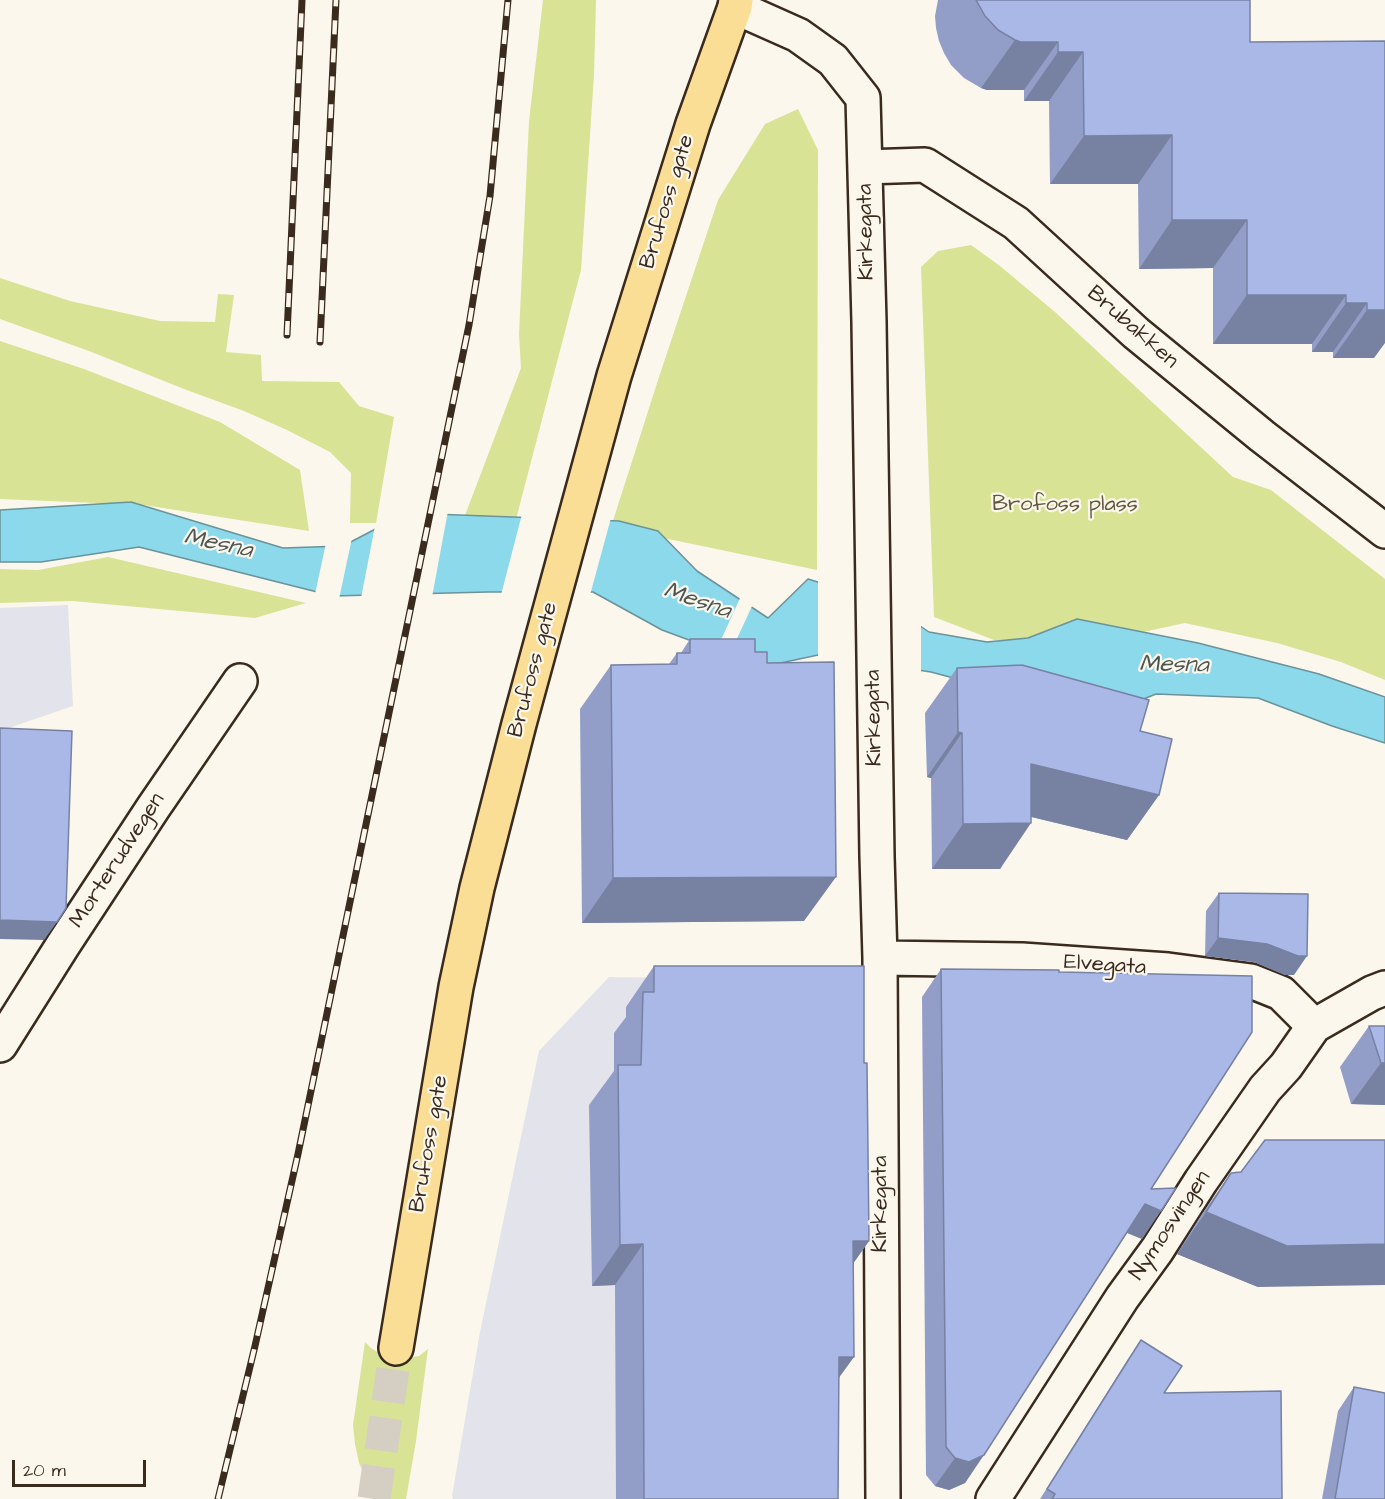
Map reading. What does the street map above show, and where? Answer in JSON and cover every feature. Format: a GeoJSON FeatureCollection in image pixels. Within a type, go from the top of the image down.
{"type":"FeatureCollection","features":[{"type":"Feature","properties":{"kind":"main road","name":"Brufoss gate"},"geometry":{"type":"LineString","coordinates":[[396,1348],[456,987],[477,888],[519,724],[614,376],[693,124],[738,2]]}},
{"type":"Feature","properties":{"kind":"street","name":"Kirkegata"},"geometry":{"type":"LineString","coordinates":[[738,2],[798,35],[833,60],[863,98],[880,958],[883,1499]]}},
{"type":"Feature","properties":{"kind":"street","name":"Brubakken"},"geometry":{"type":"LineString","coordinates":[[866,167],[925,165],[1016,223],[1136,333],[1262,436],[1381,520]]}},
{"type":"Feature","properties":{"kind":"street","name":"Morterudvegen"},"geometry":{"type":"LineString","coordinates":[[0,1045],[146,818],[240,681]]}},
{"type":"Feature","properties":{"kind":"street","name":"Elvegata"},"geometry":{"type":"LineString","coordinates":[[880,958],[1022,960],[1168,970],[1251,981],[1281,993],[1314,1026]]}},
{"type":"Feature","properties":{"kind":"street","name":"Nymosvingen"},"geometry":{"type":"LineString","coordinates":[[993,1499],[1122,1298],[1265,1089],[1286,1066],[1314,1026],[1385,988]]}},
{"type":"Feature","properties":{"kind":"shaded area"},"geometry":{"type":"Polygon","coordinates":[[[68,605],[73,706],[0,731],[0,608],[68,605]]]}},
{"type":"Feature","properties":{"kind":"shaded area"},"geometry":{"type":"Polygon","coordinates":[[[609,977],[837,980],[834,1499],[453,1499],[480,1332],[539,1051],[609,977]]]}},
{"type":"Feature","properties":{"kind":"green space"},"geometry":{"type":"Polygon","coordinates":[[[543,0],[596,0],[594,75],[581,270],[514,527],[456,539],[521,368],[519,334],[529,121],[543,0]]]}},
{"type":"Feature","properties":{"kind":"green space"},"geometry":{"type":"Polygon","coordinates":[[[798,109],[818,150],[817,570],[611,527],[718,200],[765,124],[798,109]]]}},
{"type":"Feature","properties":{"kind":"green space","name":"Brofoss plass"},"geometry":{"type":"Polygon","coordinates":[[[971,245],[1055,312],[1233,477],[1271,490],[1385,579],[1385,680],[1341,662],[1277,643],[1185,623],[1106,640],[994,640],[934,617],[921,267],[938,251],[971,245]]]}},
{"type":"Feature","properties":{"kind":"green space"},"geometry":{"type":"Polygon","coordinates":[[[0,278],[70,301],[160,321],[215,322],[218,294],[234,295],[226,352],[261,355],[262,381],[339,382],[359,406],[394,417],[376,523],[350,523],[351,473],[330,452],[244,411],[0,319],[0,278]]]}},
{"type":"Feature","properties":{"kind":"green space"},"geometry":{"type":"Polygon","coordinates":[[[0,341],[84,369],[220,422],[300,470],[309,531],[144,505],[0,499],[0,341]]]}},
{"type":"Feature","properties":{"kind":"green space"},"geometry":{"type":"Polygon","coordinates":[[[108,557],[306,603],[255,618],[73,601],[0,603],[0,569],[38,570],[108,557]]]}},
{"type":"Feature","properties":{"kind":"green space"},"geometry":{"type":"Polygon","coordinates":[[[365,1342],[382,1355],[407,1358],[419,1356],[428,1349],[406,1499],[376,1499],[359,1463],[353,1425],[365,1342]]]}},
{"type":"Feature","properties":{"kind":"water","name":"Mesna"},"geometry":{"type":"Polygon","coordinates":[[[131,502],[283,548],[343,546],[406,513],[619,521],[658,531],[697,571],[768,618],[808,579],[886,603],[929,632],[987,642],[1028,638],[1077,619],[1198,643],[1319,674],[1385,697],[1385,743],[1258,698],[1156,694],[1099,717],[931,672],[818,655],[762,667],[662,630],[593,592],[333,596],[139,547],[41,562],[0,562],[0,510],[131,502]]]}},
{"type":"Feature","properties":{"kind":"pier"},"geometry":{"type":"Polygon","coordinates":[[[406,510],[448,511],[432,597],[361,598],[375,526],[406,510]]]}},
{"type":"Feature","properties":{"kind":"pier"},"geometry":{"type":"Polygon","coordinates":[[[522,514],[611,518],[590,595],[501,595],[522,514]]]}},
{"type":"Feature","properties":{"kind":"pier"},"geometry":{"type":"Polygon","coordinates":[[[352,538],[339,599],[315,594],[326,543],[343,543],[352,538]]]}},
{"type":"Feature","properties":{"kind":"pier"},"geometry":{"type":"Polygon","coordinates":[[[818,579],[887,600],[921,623],[921,673],[818,658],[818,579]]]}},
{"type":"Feature","properties":{"kind":"pier"},"geometry":{"type":"Polygon","coordinates":[[[741,596],[753,604],[728,658],[715,653],[741,596]]]}},
{"type":"Feature","properties":{"kind":"building"},"geometry":{"type":"Polygon","coordinates":[[[976,0],[1250,0],[1250,42],[1385,41],[1385,310],[1367,310],[1367,303],[1346,303],[1346,295],[1247,295],[1247,220],[1172,220],[1172,135],[1084,136],[1083,52],[1058,52],[1058,42],[1015,40],[998,30],[985,16],[976,0]]]}},
{"type":"Feature","properties":{"kind":"building"},"geometry":{"type":"Polygon","coordinates":[[[690,639],[755,639],[755,652],[767,652],[767,663],[834,662],[836,877],[613,878],[611,665],[677,664],[677,653],[690,653],[690,639]]]}},
{"type":"Feature","properties":{"kind":"building"},"geometry":{"type":"Polygon","coordinates":[[[1022,665],[1149,700],[1140,731],[1172,739],[1159,795],[1031,764],[1031,823],[963,824],[962,733],[958,732],[957,668],[1022,665]]]}},
{"type":"Feature","properties":{"kind":"building"},"geometry":{"type":"Polygon","coordinates":[[[0,728],[72,731],[66,908],[57,922],[0,920],[0,728]]]}},
{"type":"Feature","properties":{"kind":"building"},"geometry":{"type":"Polygon","coordinates":[[[1219,893],[1308,894],[1307,956],[1298,956],[1267,944],[1218,938],[1219,893]]]}},
{"type":"Feature","properties":{"kind":"building"},"geometry":{"type":"Polygon","coordinates":[[[654,966],[864,966],[869,1241],[853,1241],[854,1357],[839,1357],[838,1499],[644,1499],[643,1244],[620,1245],[618,1065],[641,1065],[643,992],[654,992],[654,966]]]}},
{"type":"Feature","properties":{"kind":"building"},"geometry":{"type":"Polygon","coordinates":[[[941,969],[1252,976],[1252,1032],[1151,1189],[1176,1188],[1161,1211],[1145,1204],[984,1455],[969,1462],[955,1458],[946,1447],[941,969]]]}},
{"type":"Feature","properties":{"kind":"building"},"geometry":{"type":"Polygon","coordinates":[[[1369,1026],[1385,1026],[1385,1063],[1381,1063],[1369,1026]]]}},
{"type":"Feature","properties":{"kind":"building"},"geometry":{"type":"Polygon","coordinates":[[[1265,1140],[1385,1140],[1385,1244],[1287,1246],[1206,1212],[1231,1173],[1241,1172],[1265,1140]]]}},
{"type":"Feature","properties":{"kind":"building"},"geometry":{"type":"Polygon","coordinates":[[[1141,1340],[1182,1366],[1164,1393],[1281,1391],[1282,1499],[1052,1499],[1055,1494],[1047,1489],[1141,1340]]]}},
{"type":"Feature","properties":{"kind":"building"},"geometry":{"type":"Polygon","coordinates":[[[1354,1387],[1385,1393],[1385,1499],[1335,1499],[1354,1387]]]}},
{"type":"Feature","properties":{"kind":"tunnel"},"geometry":{"type":"LineString","coordinates":[[374,1499],[396,1348]]}},
{"type":"Feature","properties":{"kind":"railway"},"geometry":{"type":"LineString","coordinates":[[287,335],[302,0]]}},
{"type":"Feature","properties":{"kind":"railway"},"geometry":{"type":"LineString","coordinates":[[320,342],[336,0]]}},
{"type":"Feature","properties":{"kind":"railway"},"geometry":{"type":"LineString","coordinates":[[218,1499],[298,1154],[469,325],[490,196],[508,0]]}}]}
